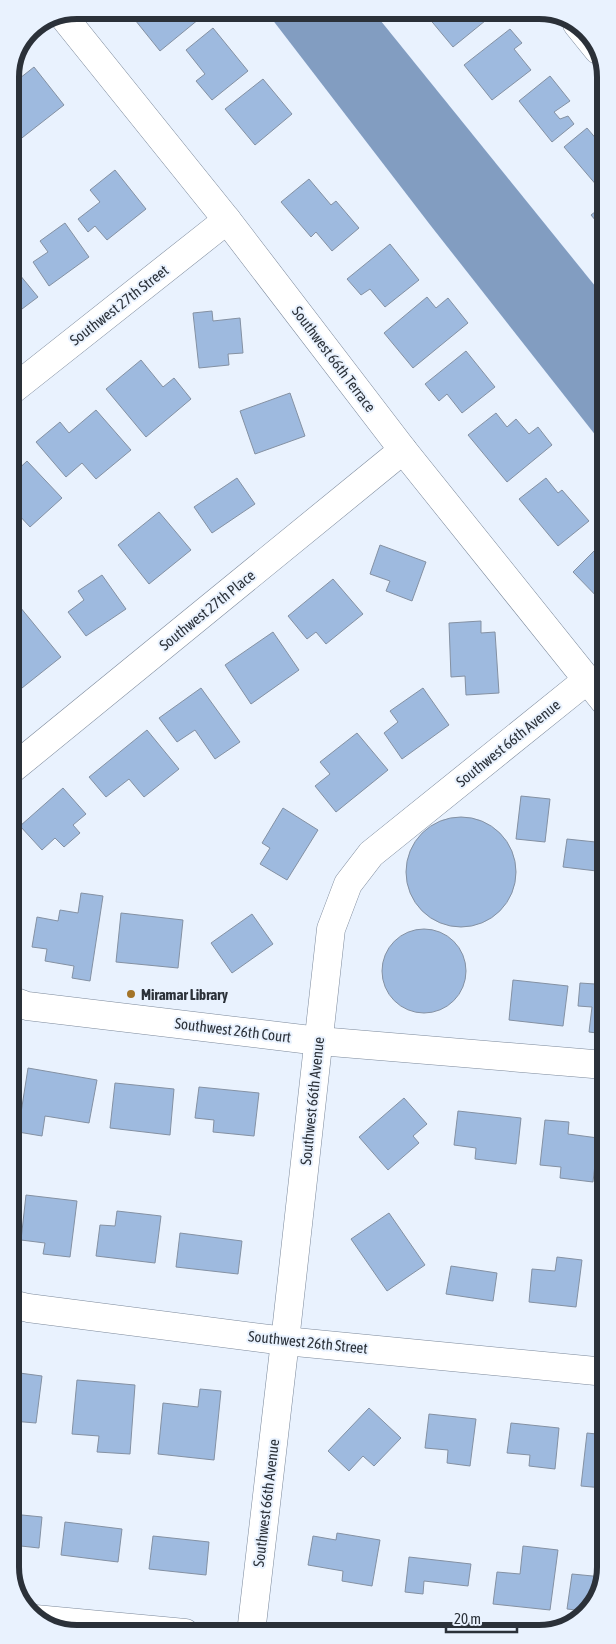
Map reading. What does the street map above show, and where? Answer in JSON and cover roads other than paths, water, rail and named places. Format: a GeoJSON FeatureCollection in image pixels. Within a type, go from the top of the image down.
{"type":"FeatureCollection","features":[{"type":"Feature","properties":{"kind":"street","name":"Southwest 66th Terrace"},"geometry":{"type":"LineString","coordinates":[[66,20],[227,220],[403,450],[597,692]]}},
{"type":"Feature","properties":{"kind":"street","name":"Southwest 27th Street"},"geometry":{"type":"LineString","coordinates":[[19,385],[227,220]]}},
{"type":"Feature","properties":{"kind":"street","name":"Southwest 27th Place"},"geometry":{"type":"LineString","coordinates":[[19,763],[403,450]]}},
{"type":"Feature","properties":{"kind":"street","name":"Southwest 66th Avenue"},"geometry":{"type":"LineString","coordinates":[[252,1625],[286,1340],[331,929],[348,884],[371,854],[587,680]]}},
{"type":"Feature","properties":{"kind":"street","name":"Southwest 26th Court"},"geometry":{"type":"LineString","coordinates":[[19,1003],[28,1006],[319,1041],[597,1064]]}},
{"type":"Feature","properties":{"kind":"street","name":"Southwest 26th Street"},"geometry":{"type":"LineString","coordinates":[[19,1306],[286,1340],[597,1371]]}},
{"type":"Feature","properties":{"kind":"street"},"geometry":{"type":"LineString","coordinates":[[54,1621],[99,1625]]}},
{"type":"Feature","properties":{"kind":"water"},"geometry":{"type":"Polygon","coordinates":[[[272,19],[379,19],[597,288],[597,437],[272,19]]]}},
{"type":"Feature","properties":{"kind":"place","name":"Miramar Library"},"geometry":{"type":"Point","coordinates":[131,994]}}]}
